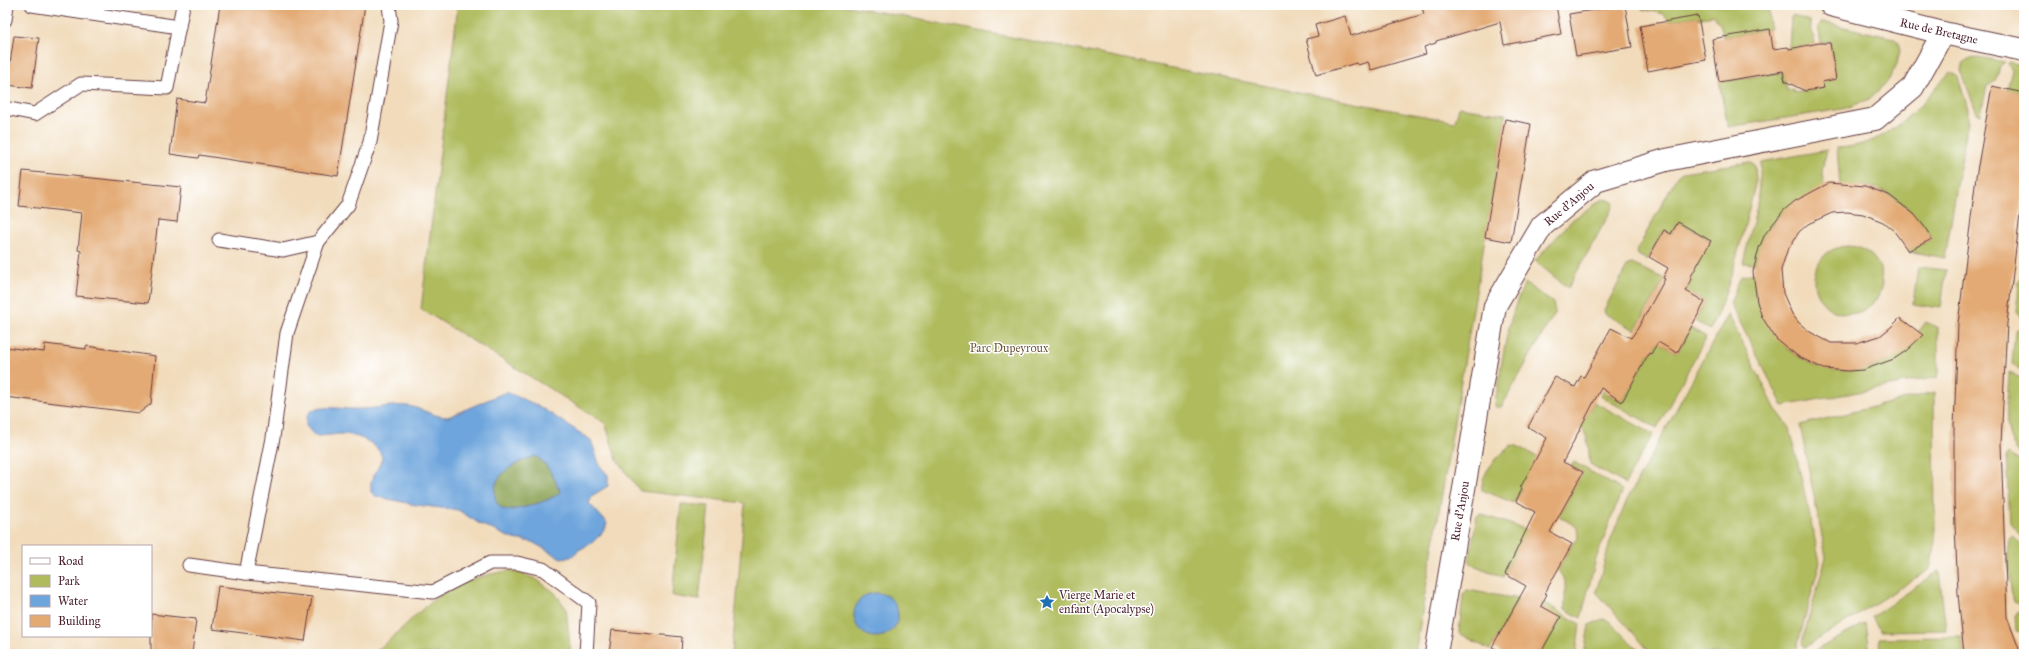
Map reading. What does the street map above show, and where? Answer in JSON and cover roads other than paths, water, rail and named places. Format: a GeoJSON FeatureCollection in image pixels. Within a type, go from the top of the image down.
{"type":"FeatureCollection","features":[{"type":"Feature","properties":{"kind":"street","name":"Rue de Bretagne"},"geometry":{"type":"LineString","coordinates":[[1831,5],[1943,33],[2024,50]]}},
{"type":"Feature","properties":{"kind":"street","name":"Rue d'Anjou"},"geometry":{"type":"LineString","coordinates":[[1436,654],[1495,306],[1542,226],[1596,181],[1666,160],[1875,119],[1913,87],[1943,33]]}},
{"type":"Feature","properties":{"kind":"lane"},"geometry":{"type":"LineString","coordinates":[[5,20],[7,5]]}},
{"type":"Feature","properties":{"kind":"lane"},"geometry":{"type":"LineString","coordinates":[[32,5],[179,27]]}},
{"type":"Feature","properties":{"kind":"lane"},"geometry":{"type":"LineString","coordinates":[[5,108],[35,114],[81,84],[166,88],[183,5]]}},
{"type":"Feature","properties":{"kind":"lane"},"geometry":{"type":"LineString","coordinates":[[246,573],[273,438],[287,333],[318,242],[348,206],[370,142],[391,21],[389,5]]}},
{"type":"Feature","properties":{"kind":"lane"},"geometry":{"type":"LineString","coordinates":[[219,240],[284,250],[318,242]]}},
{"type":"Feature","properties":{"kind":"lane"},"geometry":{"type":"LineString","coordinates":[[189,566],[433,592],[490,563],[517,563],[543,569],[589,603],[586,654]]}},
{"type":"Feature","properties":{"kind":"water"},"geometry":{"type":"Polygon","coordinates":[[[506,392],[537,405],[591,440],[600,466],[608,475],[608,486],[593,495],[589,503],[607,523],[605,530],[593,542],[579,550],[571,557],[561,558],[532,542],[513,539],[480,524],[458,510],[416,505],[375,496],[371,492],[371,482],[382,459],[381,454],[377,449],[368,441],[355,436],[341,434],[315,436],[306,426],[306,419],[309,413],[313,410],[324,408],[360,409],[409,406],[438,416],[448,417],[506,392]],[[535,456],[514,465],[497,481],[495,496],[497,503],[501,508],[508,510],[515,509],[542,502],[550,499],[560,492],[550,471],[539,458],[535,456]]]}},
{"type":"Feature","properties":{"kind":"water"},"geometry":{"type":"Polygon","coordinates":[[[872,593],[880,593],[885,594],[892,599],[897,606],[897,624],[892,631],[885,636],[872,637],[864,634],[857,627],[854,619],[854,611],[857,603],[864,596],[872,593]]]}},
{"type":"Feature","properties":{"kind":"place","name":"Vierge Marie et enfant (Apocalypse)"},"geometry":{"type":"Point","coordinates":[1047,602]}},
{"type":"Feature","properties":{"kind":"park label","name":"Parc Dupeyroux"},"geometry":{"type":"Point","coordinates":[1009,348]}}]}
